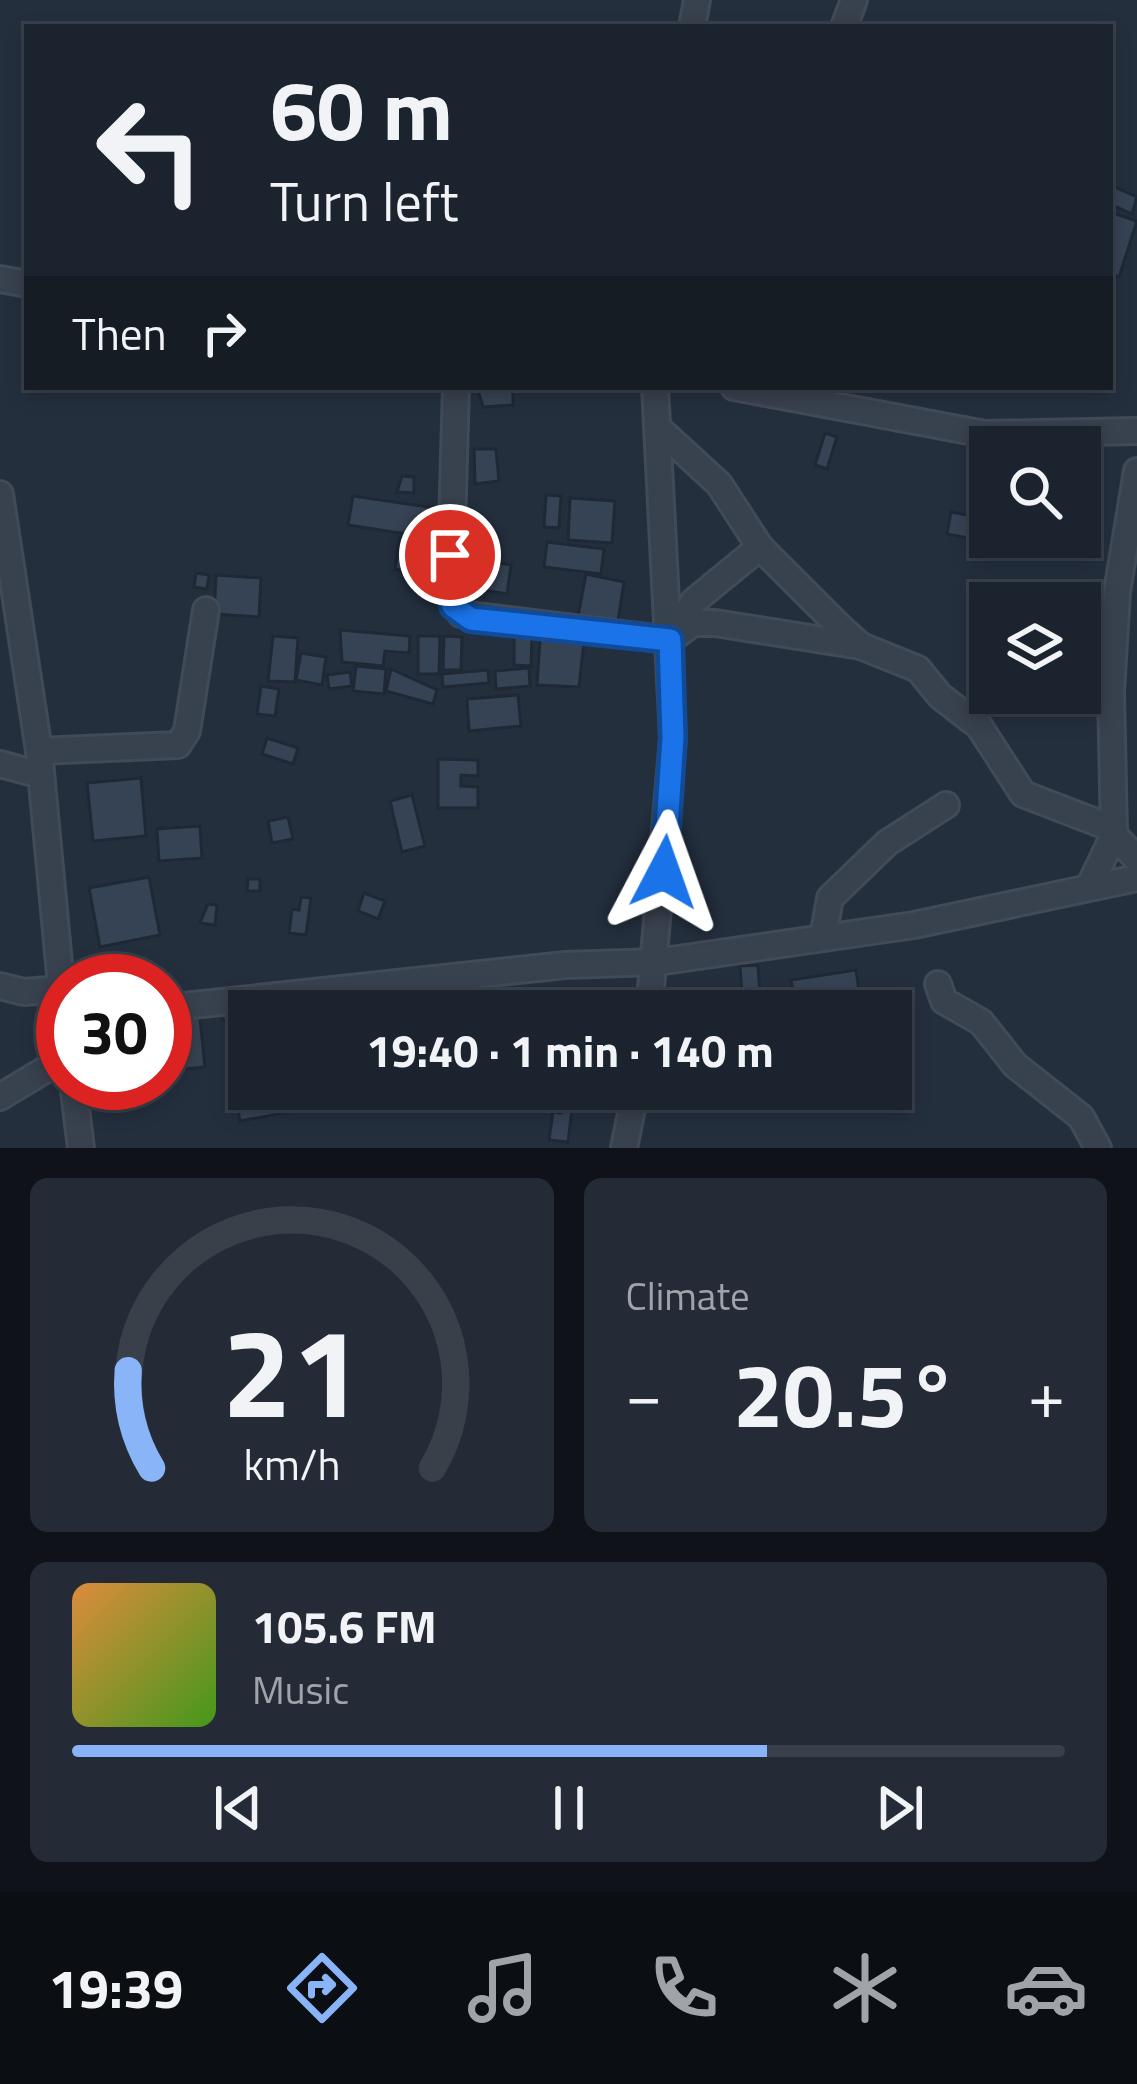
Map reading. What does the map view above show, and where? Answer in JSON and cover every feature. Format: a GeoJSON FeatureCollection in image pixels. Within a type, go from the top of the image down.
{"type":"FeatureCollection","features":[{"type":"Feature","properties":{"kind":"street"},"geometry":{"type":"LineString","coordinates":[[456,390],[451,435],[453,606],[471,619],[670,640],[693,622],[715,623],[860,646],[918,669],[940,696],[979,726],[1023,794],[1114,832],[1137,859]]}},
{"type":"Feature","properties":{"kind":"street"},"geometry":{"type":"LineString","coordinates":[[652,990],[673,738],[656,390]]}},
{"type":"Feature","properties":{"kind":"street"},"geometry":{"type":"LineString","coordinates":[[750,390],[985,434],[1137,431]]}},
{"type":"Feature","properties":{"kind":"street"},"geometry":{"type":"LineString","coordinates":[[659,429],[719,484],[760,547],[860,646]]}},
{"type":"Feature","properties":{"kind":"street"},"geometry":{"type":"LineString","coordinates":[[1090,886],[1114,832],[1111,691],[1117,592],[1137,471]]}},
{"type":"Feature","properties":{"kind":"street"},"geometry":{"type":"LineString","coordinates":[[0,494],[40,763],[58,954]]}},
{"type":"Feature","properties":{"kind":"street"},"geometry":{"type":"LineString","coordinates":[[670,640],[694,601],[760,547]]}},
{"type":"Feature","properties":{"kind":"street"},"geometry":{"type":"LineString","coordinates":[[0,764],[178,745],[188,731],[206,610]]}},
{"type":"Feature","properties":{"kind":"street"},"geometry":{"type":"LineString","coordinates":[[823,938],[830,898],[887,844],[946,805]]}},
{"type":"Feature","properties":{"kind":"street"},"geometry":{"type":"LineString","coordinates":[[192,1005],[565,965],[657,962],[914,925],[1137,878]]}},
{"type":"Feature","properties":{"kind":"street"},"geometry":{"type":"LineString","coordinates":[[938,984],[944,1000],[981,1022],[1015,1064],[1081,1117],[1098,1148]]}},
{"type":"Feature","properties":{"kind":"street"},"geometry":{"type":"LineString","coordinates":[[0,986],[36,994]]}},
{"type":"Feature","properties":{"kind":"street"},"geometry":{"type":"LineString","coordinates":[[0,1097],[36,1075]]}},
{"type":"Feature","properties":{"kind":"street"},"geometry":{"type":"LineString","coordinates":[[76,1110],[81,1148]]}},
{"type":"Feature","properties":{"kind":"street"},"geometry":{"type":"LineString","coordinates":[[624,1148],[632,1110]]}},
{"type":"Feature","properties":{"kind":"building"},"geometry":{"type":"Polygon","coordinates":[[[1113,186],[1137,197],[1132,214],[1113,205],[1113,186]]]}},
{"type":"Feature","properties":{"kind":"building"},"geometry":{"type":"Polygon","coordinates":[[[1113,213],[1137,221],[1119,277],[1113,275],[1113,213]]]}},
{"type":"Feature","properties":{"kind":"building"},"geometry":{"type":"Polygon","coordinates":[[[513,390],[513,405],[483,407],[478,391],[513,390]]]}},
{"type":"Feature","properties":{"kind":"building"},"geometry":{"type":"Polygon","coordinates":[[[825,433],[837,437],[827,469],[815,465],[825,433]]]}},
{"type":"Feature","properties":{"kind":"building"},"geometry":{"type":"Polygon","coordinates":[[[474,449],[496,449],[499,481],[475,484],[474,449]]]}},
{"type":"Feature","properties":{"kind":"building"},"geometry":{"type":"Polygon","coordinates":[[[402,476],[414,477],[414,493],[397,492],[402,476]]]}},
{"type":"Feature","properties":{"kind":"building"},"geometry":{"type":"Polygon","coordinates":[[[546,495],[561,496],[559,528],[544,527],[546,495]]]}},
{"type":"Feature","properties":{"kind":"building"},"geometry":{"type":"Polygon","coordinates":[[[353,496],[442,509],[438,539],[348,525],[353,496]]]}},
{"type":"Feature","properties":{"kind":"building"},"geometry":{"type":"Polygon","coordinates":[[[570,498],[615,501],[612,543],[568,540],[570,498]]]}},
{"type":"Feature","properties":{"kind":"building"},"geometry":{"type":"Polygon","coordinates":[[[951,512],[969,515],[969,538],[947,534],[951,512]]]}},
{"type":"Feature","properties":{"kind":"building"},"geometry":{"type":"Polygon","coordinates":[[[400,538],[419,542],[414,573],[395,569],[400,538]]]}},
{"type":"Feature","properties":{"kind":"building"},"geometry":{"type":"Polygon","coordinates":[[[547,542],[604,549],[601,574],[544,567],[547,542]]]}},
{"type":"Feature","properties":{"kind":"building"},"geometry":{"type":"Polygon","coordinates":[[[474,559],[511,565],[507,594],[470,588],[474,559]]]}},
{"type":"Feature","properties":{"kind":"building"},"geometry":{"type":"Polygon","coordinates":[[[196,573],[209,575],[207,589],[194,587],[196,573]]]}},
{"type":"Feature","properties":{"kind":"building"},"geometry":{"type":"Polygon","coordinates":[[[586,574],[624,582],[618,621],[578,616],[586,574]]]}},
{"type":"Feature","properties":{"kind":"building"},"geometry":{"type":"Polygon","coordinates":[[[216,575],[261,578],[259,617],[214,614],[216,575]]]}},
{"type":"Feature","properties":{"kind":"building"},"geometry":{"type":"Polygon","coordinates":[[[340,630],[410,636],[409,653],[385,651],[383,666],[342,662],[340,630]]]}},
{"type":"Feature","properties":{"kind":"building"},"geometry":{"type":"Polygon","coordinates":[[[273,636],[298,638],[295,682],[268,681],[273,636]]]}},
{"type":"Feature","properties":{"kind":"building"},"geometry":{"type":"Polygon","coordinates":[[[418,636],[440,636],[439,674],[418,674],[418,636]]]}},
{"type":"Feature","properties":{"kind":"building"},"geometry":{"type":"Polygon","coordinates":[[[444,636],[462,637],[461,670],[443,670],[444,636]]]}},
{"type":"Feature","properties":{"kind":"building"},"geometry":{"type":"Polygon","coordinates":[[[514,636],[532,636],[531,666],[514,665],[514,636]]]}},
{"type":"Feature","properties":{"kind":"building"},"geometry":{"type":"Polygon","coordinates":[[[540,639],[584,642],[579,687],[537,685],[540,639]]]}},
{"type":"Feature","properties":{"kind":"building"},"geometry":{"type":"Polygon","coordinates":[[[301,653],[326,657],[322,685],[296,680],[301,653]]]}},
{"type":"Feature","properties":{"kind":"building"},"geometry":{"type":"Polygon","coordinates":[[[356,666],[386,669],[384,694],[353,691],[356,666]]]}},
{"type":"Feature","properties":{"kind":"building"},"geometry":{"type":"Polygon","coordinates":[[[529,668],[530,686],[496,689],[495,671],[529,668]]]}},
{"type":"Feature","properties":{"kind":"building"},"geometry":{"type":"Polygon","coordinates":[[[391,669],[437,690],[433,704],[386,691],[391,669]]]}},
{"type":"Feature","properties":{"kind":"building"},"geometry":{"type":"Polygon","coordinates":[[[488,670],[489,683],[443,687],[442,674],[488,670]]]}},
{"type":"Feature","properties":{"kind":"building"},"geometry":{"type":"Polygon","coordinates":[[[350,672],[352,686],[329,689],[327,675],[350,672]]]}},
{"type":"Feature","properties":{"kind":"building"},"geometry":{"type":"Polygon","coordinates":[[[261,686],[279,689],[275,716],[257,714],[261,686]]]}},
{"type":"Feature","properties":{"kind":"building"},"geometry":{"type":"Polygon","coordinates":[[[518,695],[521,726],[469,731],[467,699],[518,695]]]}},
{"type":"Feature","properties":{"kind":"building"},"geometry":{"type":"Polygon","coordinates":[[[267,738],[298,748],[293,764],[262,754],[267,738]]]}},
{"type":"Feature","properties":{"kind":"building"},"geometry":{"type":"Polygon","coordinates":[[[438,759],[478,760],[478,776],[461,775],[461,786],[478,787],[478,808],[438,808],[438,759]]]}},
{"type":"Feature","properties":{"kind":"building"},"geometry":{"type":"Polygon","coordinates":[[[141,778],[146,836],[93,841],[87,783],[141,778]]]}},
{"type":"Feature","properties":{"kind":"building"},"geometry":{"type":"Polygon","coordinates":[[[412,795],[425,846],[402,852],[390,801],[412,795]]]}},
{"type":"Feature","properties":{"kind":"building"},"geometry":{"type":"Polygon","coordinates":[[[288,817],[293,839],[272,843],[268,821],[288,817]]]}},
{"type":"Feature","properties":{"kind":"building"},"geometry":{"type":"Polygon","coordinates":[[[200,826],[202,858],[159,861],[157,829],[200,826]]]}},
{"type":"Feature","properties":{"kind":"building"},"geometry":{"type":"Polygon","coordinates":[[[149,877],[160,935],[100,947],[89,888],[149,877]]]}},
{"type":"Feature","properties":{"kind":"building"},"geometry":{"type":"Polygon","coordinates":[[[248,879],[260,879],[260,891],[247,891],[248,879]]]}},
{"type":"Feature","properties":{"kind":"building"},"geometry":{"type":"Polygon","coordinates":[[[364,893],[385,901],[378,919],[358,911],[364,893]]]}},
{"type":"Feature","properties":{"kind":"building"},"geometry":{"type":"Polygon","coordinates":[[[301,897],[311,898],[306,935],[289,933],[292,909],[299,910],[301,897]]]}},
{"type":"Feature","properties":{"kind":"building"},"geometry":{"type":"Polygon","coordinates":[[[208,904],[217,905],[215,925],[200,923],[208,904]]]}},
{"type":"Feature","properties":{"kind":"building"},"geometry":{"type":"Polygon","coordinates":[[[758,965],[760,990],[742,990],[740,966],[758,965]]]}},
{"type":"Feature","properties":{"kind":"building"},"geometry":{"type":"Polygon","coordinates":[[[856,970],[859,990],[793,990],[791,980],[856,970]]]}},
{"type":"Feature","properties":{"kind":"building"},"geometry":{"type":"Polygon","coordinates":[[[200,1018],[205,1067],[192,1068],[192,1019],[200,1018]]]}},
{"type":"Feature","properties":{"kind":"building"},"geometry":{"type":"Polygon","coordinates":[[[238,1110],[295,1110],[295,1111],[240,1121],[238,1110]]]}},
{"type":"Feature","properties":{"kind":"building"},"geometry":{"type":"Polygon","coordinates":[[[572,1110],[568,1142],[549,1140],[553,1112],[572,1110]]]}},
{"type":"Feature","properties":{"kind":"route"},"geometry":{"type":"LineString","coordinates":[[450,555],[453,606],[471,619],[670,640],[673,738],[664,872]]}}]}
